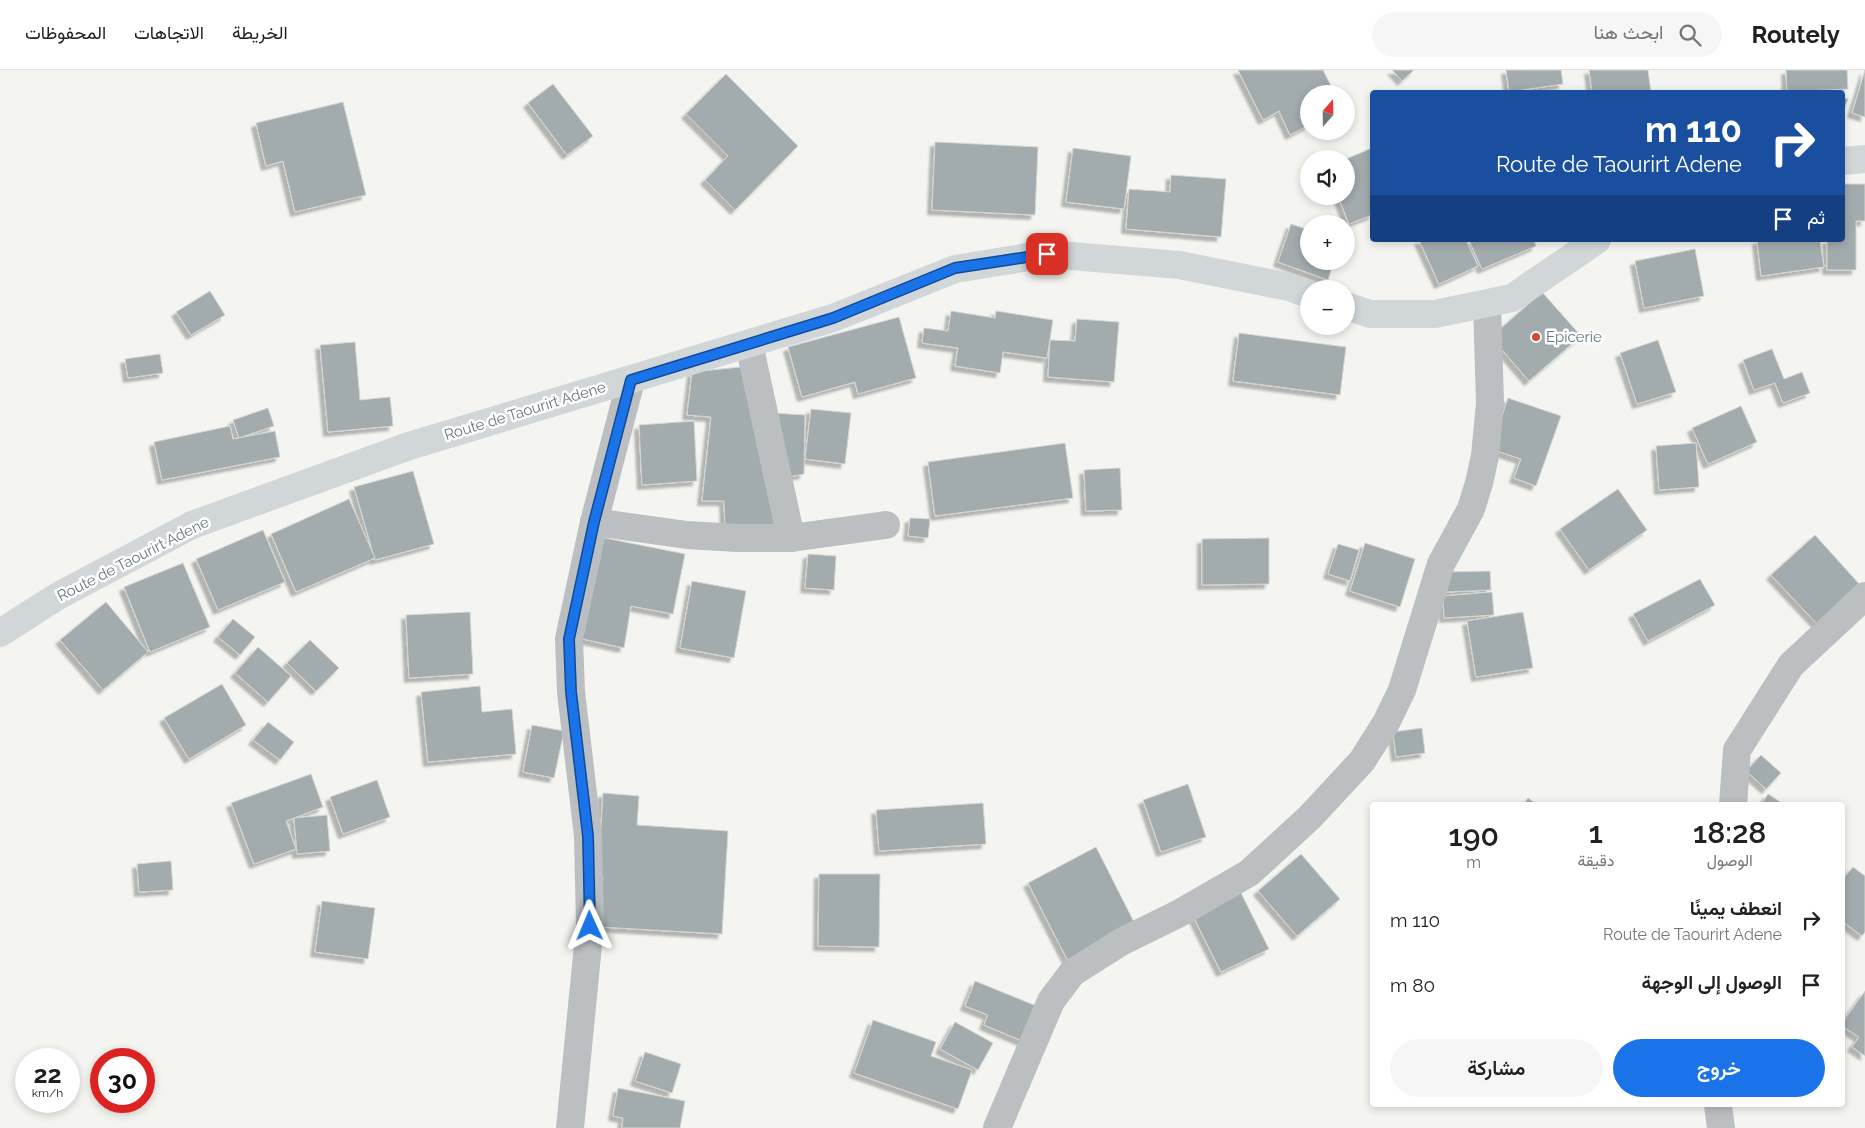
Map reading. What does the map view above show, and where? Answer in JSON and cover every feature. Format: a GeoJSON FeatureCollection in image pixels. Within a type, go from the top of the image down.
{"type":"FeatureCollection","features":[{"type":"Feature","properties":{"kind":"street"},"geometry":{"type":"LineString","coordinates":[[1845,161],[1865,159]]}},
{"type":"Feature","properties":{"kind":"street"},"geometry":{"type":"LineString","coordinates":[[1355,309],[1370,314],[1436,314],[1512,298],[1594,242]]}},
{"type":"Feature","properties":{"kind":"street","name":"Route de Taourirt Adene"},"geometry":{"type":"LineString","coordinates":[[0,633],[58,596],[192,525],[409,446],[833,318],[955,268],[1047,254],[1179,265],[1300,291]]}},
{"type":"Feature","properties":{"kind":"street"},"geometry":{"type":"LineString","coordinates":[[997,1128],[1051,1001],[1072,973],[1121,942],[1178,914],[1249,873],[1310,817],[1355,768],[1386,723],[1402,690],[1441,564],[1471,508],[1480,483],[1485,456],[1490,403],[1487,304]]}},
{"type":"Feature","properties":{"kind":"street"},"geometry":{"type":"LineString","coordinates":[[749,344],[791,538]]}},
{"type":"Feature","properties":{"kind":"street"},"geometry":{"type":"LineString","coordinates":[[570,1128],[590,926],[588,836],[571,692],[569,639],[594,522],[631,380]]}},
{"type":"Feature","properties":{"kind":"street"},"geometry":{"type":"LineString","coordinates":[[594,522],[687,535],[738,538],[791,538],[886,525]]}},
{"type":"Feature","properties":{"kind":"street"},"geometry":{"type":"LineString","coordinates":[[1733,802],[1738,750],[1791,665],[1865,596]]}},
{"type":"Feature","properties":{"kind":"street"},"geometry":{"type":"LineString","coordinates":[[1718,1107],[1721,1128]]}},
{"type":"Feature","properties":{"kind":"building"},"geometry":{"type":"Polygon","coordinates":[[[1238,70],[1323,70],[1330,85],[1300,85],[1300,130],[1290,135],[1279,111],[1263,120],[1238,70]]]}},
{"type":"Feature","properties":{"kind":"building"},"geometry":{"type":"Polygon","coordinates":[[[1392,70],[1414,70],[1402,81],[1392,70]]]}},
{"type":"Feature","properties":{"kind":"building"},"geometry":{"type":"Polygon","coordinates":[[[1506,70],[1561,70],[1563,84],[1522,90],[1509,90],[1506,70]]]}},
{"type":"Feature","properties":{"kind":"building"},"geometry":{"type":"Polygon","coordinates":[[[1589,70],[1648,70],[1651,90],[1592,90],[1589,70]]]}},
{"type":"Feature","properties":{"kind":"building"},"geometry":{"type":"Polygon","coordinates":[[[1786,70],[1847,70],[1848,89],[1787,90],[1786,70]]]}},
{"type":"Feature","properties":{"kind":"building"},"geometry":{"type":"Polygon","coordinates":[[[1865,70],[1865,117],[1852,113],[1865,70]]]}},
{"type":"Feature","properties":{"kind":"building"},"geometry":{"type":"Polygon","coordinates":[[[726,74],[798,146],[735,210],[705,180],[728,156],[686,114],[726,74]]]}},
{"type":"Feature","properties":{"kind":"building"},"geometry":{"type":"Polygon","coordinates":[[[553,84],[593,136],[567,155],[528,103],[553,84]]]}},
{"type":"Feature","properties":{"kind":"building"},"geometry":{"type":"Polygon","coordinates":[[[343,102],[366,195],[295,212],[283,161],[266,166],[256,123],[343,102]]]}},
{"type":"Feature","properties":{"kind":"building"},"geometry":{"type":"Polygon","coordinates":[[[935,142],[1038,147],[1035,215],[932,210],[935,142]]]}},
{"type":"Feature","properties":{"kind":"building"},"geometry":{"type":"Polygon","coordinates":[[[1073,148],[1131,156],[1124,209],[1066,202],[1073,148]]]}},
{"type":"Feature","properties":{"kind":"building"},"geometry":{"type":"Polygon","coordinates":[[[1370,149],[1370,216],[1355,222],[1355,215],[1345,215],[1342,205],[1355,205],[1355,155],[1370,149]]]}},
{"type":"Feature","properties":{"kind":"building"},"geometry":{"type":"Polygon","coordinates":[[[1171,175],[1226,179],[1221,237],[1126,229],[1129,189],[1170,192],[1171,175]]]}},
{"type":"Feature","properties":{"kind":"building"},"geometry":{"type":"Polygon","coordinates":[[[1845,184],[1865,184],[1865,221],[1856,221],[1856,270],[1827,270],[1827,242],[1845,242],[1845,184]]]}},
{"type":"Feature","properties":{"kind":"building"},"geometry":{"type":"Polygon","coordinates":[[[1291,224],[1300,227],[1300,270],[1278,262],[1291,224]]]}},
{"type":"Feature","properties":{"kind":"building"},"geometry":{"type":"Polygon","coordinates":[[[1420,242],[1467,242],[1478,266],[1439,284],[1420,242]]]}},
{"type":"Feature","properties":{"kind":"building"},"geometry":{"type":"Polygon","coordinates":[[[1470,242],[1535,242],[1536,246],[1482,269],[1470,242]]]}},
{"type":"Feature","properties":{"kind":"building"},"geometry":{"type":"Polygon","coordinates":[[[1757,242],[1820,242],[1824,267],[1761,276],[1757,242]]]}},
{"type":"Feature","properties":{"kind":"building"},"geometry":{"type":"Polygon","coordinates":[[[1695,249],[1704,296],[1644,308],[1635,261],[1695,249]]]}},
{"type":"Feature","properties":{"kind":"building"},"geometry":{"type":"Polygon","coordinates":[[[1300,270],[1331,270],[1328,280],[1300,270]]]}},
{"type":"Feature","properties":{"kind":"building"},"geometry":{"type":"Polygon","coordinates":[[[210,291],[225,315],[191,335],[176,312],[210,291]]]}},
{"type":"Feature","properties":{"kind":"building","name":"Epicerie"},"geometry":{"type":"Polygon","coordinates":[[[1542,292],[1581,336],[1529,381],[1491,337],[1542,292]]]}},
{"type":"Feature","properties":{"kind":"building"},"geometry":{"type":"Polygon","coordinates":[[[951,311],[995,318],[996,311],[1053,320],[1047,358],[1003,352],[1000,373],[955,366],[958,348],[922,343],[924,328],[948,331],[951,311]]]}},
{"type":"Feature","properties":{"kind":"building"},"geometry":{"type":"Polygon","coordinates":[[[899,317],[916,378],[858,394],[855,382],[802,397],[788,347],[899,317]]]}},
{"type":"Feature","properties":{"kind":"building"},"geometry":{"type":"Polygon","coordinates":[[[1077,319],[1119,322],[1114,382],[1048,377],[1050,340],[1075,341],[1077,319]]]}},
{"type":"Feature","properties":{"kind":"building"},"geometry":{"type":"Polygon","coordinates":[[[1239,333],[1346,347],[1340,395],[1233,381],[1239,333]]]}},
{"type":"Feature","properties":{"kind":"building"},"geometry":{"type":"Polygon","coordinates":[[[1658,340],[1676,392],[1637,404],[1620,353],[1658,340]]]}},
{"type":"Feature","properties":{"kind":"building"},"geometry":{"type":"Polygon","coordinates":[[[355,342],[360,400],[390,397],[393,426],[328,432],[320,345],[355,342]]]}},
{"type":"Feature","properties":{"kind":"building"},"geometry":{"type":"Polygon","coordinates":[[[1772,349],[1784,379],[1802,372],[1810,393],[1783,403],[1775,383],[1754,390],[1743,360],[1772,349]]]}},
{"type":"Feature","properties":{"kind":"building"},"geometry":{"type":"Polygon","coordinates":[[[160,354],[163,373],[128,378],[125,359],[160,354]]]}},
{"type":"Feature","properties":{"kind":"building"},"geometry":{"type":"Polygon","coordinates":[[[741,367],[782,528],[725,526],[724,501],[702,501],[711,417],[687,415],[692,372],[741,367]]]}},
{"type":"Feature","properties":{"kind":"building"},"geometry":{"type":"Polygon","coordinates":[[[1508,398],[1561,416],[1536,486],[1514,478],[1521,459],[1491,449],[1508,398]]]}},
{"type":"Feature","properties":{"kind":"building"},"geometry":{"type":"Polygon","coordinates":[[[1741,406],[1757,442],[1708,464],[1692,428],[1741,406]]]}},
{"type":"Feature","properties":{"kind":"building"},"geometry":{"type":"Polygon","coordinates":[[[268,408],[274,426],[239,438],[233,420],[268,408]]]}},
{"type":"Feature","properties":{"kind":"building"},"geometry":{"type":"Polygon","coordinates":[[[811,409],[851,413],[845,464],[805,459],[811,409]]]}},
{"type":"Feature","properties":{"kind":"building"},"geometry":{"type":"Polygon","coordinates":[[[772,413],[805,415],[804,474],[784,478],[772,413]]]}},
{"type":"Feature","properties":{"kind":"building"},"geometry":{"type":"Polygon","coordinates":[[[694,421],[697,481],[642,485],[639,425],[694,421]]]}},
{"type":"Feature","properties":{"kind":"building"},"geometry":{"type":"Polygon","coordinates":[[[230,426],[233,439],[275,431],[280,457],[162,480],[154,442],[230,426]]]}},
{"type":"Feature","properties":{"kind":"building"},"geometry":{"type":"Polygon","coordinates":[[[1065,443],[1073,498],[935,516],[928,462],[1065,443]]]}},
{"type":"Feature","properties":{"kind":"building"},"geometry":{"type":"Polygon","coordinates":[[[1696,443],[1699,487],[1659,490],[1656,446],[1696,443]]]}},
{"type":"Feature","properties":{"kind":"building"},"geometry":{"type":"Polygon","coordinates":[[[1120,468],[1122,510],[1086,511],[1084,470],[1120,468]]]}},
{"type":"Feature","properties":{"kind":"building"},"geometry":{"type":"Polygon","coordinates":[[[413,471],[434,544],[375,560],[354,487],[413,471]]]}},
{"type":"Feature","properties":{"kind":"building"},"geometry":{"type":"Polygon","coordinates":[[[1618,489],[1647,530],[1589,570],[1560,529],[1618,489]]]}},
{"type":"Feature","properties":{"kind":"building"},"geometry":{"type":"Polygon","coordinates":[[[349,499],[375,558],[296,592],[271,534],[349,499]]]}},
{"type":"Feature","properties":{"kind":"building"},"geometry":{"type":"Polygon","coordinates":[[[910,518],[930,519],[928,538],[908,536],[910,518]]]}},
{"type":"Feature","properties":{"kind":"building"},"geometry":{"type":"Polygon","coordinates":[[[263,530],[285,582],[218,610],[196,559],[263,530]]]}},
{"type":"Feature","properties":{"kind":"building"},"geometry":{"type":"Polygon","coordinates":[[[1815,535],[1861,586],[1818,625],[1771,575],[1815,535]]]}},
{"type":"Feature","properties":{"kind":"building"},"geometry":{"type":"Polygon","coordinates":[[[595,536],[685,554],[673,614],[631,606],[624,648],[578,638],[595,536]]]}},
{"type":"Feature","properties":{"kind":"building"},"geometry":{"type":"Polygon","coordinates":[[[1269,538],[1269,584],[1202,585],[1202,539],[1269,538]]]}},
{"type":"Feature","properties":{"kind":"building"},"geometry":{"type":"Polygon","coordinates":[[[1365,543],[1415,559],[1400,607],[1350,591],[1365,543]]]}},
{"type":"Feature","properties":{"kind":"building"},"geometry":{"type":"Polygon","coordinates":[[[1338,544],[1359,550],[1350,581],[1328,574],[1338,544]]]}},
{"type":"Feature","properties":{"kind":"building"},"geometry":{"type":"Polygon","coordinates":[[[808,554],[836,556],[834,590],[805,588],[808,554]]]}},
{"type":"Feature","properties":{"kind":"building"},"geometry":{"type":"Polygon","coordinates":[[[183,563],[210,627],[150,652],[124,587],[183,563]]]}},
{"type":"Feature","properties":{"kind":"building"},"geometry":{"type":"Polygon","coordinates":[[[1490,571],[1491,590],[1446,592],[1445,572],[1490,571]]]}},
{"type":"Feature","properties":{"kind":"building"},"geometry":{"type":"Polygon","coordinates":[[[1700,579],[1715,605],[1648,641],[1633,614],[1700,579]]]}},
{"type":"Feature","properties":{"kind":"building"},"geometry":{"type":"Polygon","coordinates":[[[692,581],[746,591],[734,658],[680,648],[692,581]]]}},
{"type":"Feature","properties":{"kind":"building"},"geometry":{"type":"Polygon","coordinates":[[[1492,592],[1494,615],[1444,618],[1443,596],[1492,592]]]}},
{"type":"Feature","properties":{"kind":"building"},"geometry":{"type":"Polygon","coordinates":[[[106,602],[148,652],[103,690],[60,640],[106,602]]]}},
{"type":"Feature","properties":{"kind":"building"},"geometry":{"type":"Polygon","coordinates":[[[470,612],[473,674],[409,678],[406,615],[470,612]]]}},
{"type":"Feature","properties":{"kind":"building"},"geometry":{"type":"Polygon","coordinates":[[[1523,612],[1533,668],[1476,677],[1467,621],[1523,612]]]}},
{"type":"Feature","properties":{"kind":"building"},"geometry":{"type":"Polygon","coordinates":[[[233,619],[255,637],[240,655],[218,637],[233,619]]]}},
{"type":"Feature","properties":{"kind":"building"},"geometry":{"type":"Polygon","coordinates":[[[310,640],[339,668],[316,691],[287,663],[310,640]]]}},
{"type":"Feature","properties":{"kind":"building"},"geometry":{"type":"Polygon","coordinates":[[[258,647],[291,676],[268,702],[235,673],[258,647]]]}},
{"type":"Feature","properties":{"kind":"building"},"geometry":{"type":"Polygon","coordinates":[[[222,684],[246,725],[189,759],[164,718],[222,684]]]}},
{"type":"Feature","properties":{"kind":"building"},"geometry":{"type":"Polygon","coordinates":[[[480,686],[482,712],[512,709],[516,754],[428,762],[421,692],[480,686]]]}},
{"type":"Feature","properties":{"kind":"building"},"geometry":{"type":"Polygon","coordinates":[[[268,722],[294,742],[280,760],[253,740],[268,722]]]}},
{"type":"Feature","properties":{"kind":"building"},"geometry":{"type":"Polygon","coordinates":[[[532,725],[564,731],[554,778],[523,772],[532,725]]]}},
{"type":"Feature","properties":{"kind":"building"},"geometry":{"type":"Polygon","coordinates":[[[1422,728],[1425,753],[1396,757],[1393,732],[1422,728]]]}},
{"type":"Feature","properties":{"kind":"building"},"geometry":{"type":"Polygon","coordinates":[[[1761,755],[1781,773],[1766,789],[1746,771],[1761,755]]]}},
{"type":"Feature","properties":{"kind":"building"},"geometry":{"type":"Polygon","coordinates":[[[311,774],[323,807],[286,821],[296,849],[254,864],[231,803],[311,774]]]}},
{"type":"Feature","properties":{"kind":"building"},"geometry":{"type":"Polygon","coordinates":[[[377,780],[390,817],[343,834],[330,797],[377,780]]]}},
{"type":"Feature","properties":{"kind":"building"},"geometry":{"type":"Polygon","coordinates":[[[1188,784],[1206,837],[1161,852],[1143,800],[1188,784]]]}},
{"type":"Feature","properties":{"kind":"building"},"geometry":{"type":"Polygon","coordinates":[[[603,793],[639,796],[637,825],[728,831],[722,934],[600,927],[603,876],[598,876],[603,793]]]}},
{"type":"Feature","properties":{"kind":"building"},"geometry":{"type":"Polygon","coordinates":[[[1768,794],[1780,802],[1763,802],[1768,794]]]}},
{"type":"Feature","properties":{"kind":"building"},"geometry":{"type":"Polygon","coordinates":[[[1528,798],[1534,802],[1525,802],[1528,798]]]}},
{"type":"Feature","properties":{"kind":"building"},"geometry":{"type":"Polygon","coordinates":[[[983,803],[986,844],[879,851],[876,810],[983,803]]]}},
{"type":"Feature","properties":{"kind":"building"},"geometry":{"type":"Polygon","coordinates":[[[327,815],[330,851],[297,854],[294,818],[327,815]]]}},
{"type":"Feature","properties":{"kind":"building"},"geometry":{"type":"Polygon","coordinates":[[[1096,847],[1136,926],[1068,961],[1028,883],[1096,847]]]}},
{"type":"Feature","properties":{"kind":"building"},"geometry":{"type":"Polygon","coordinates":[[[1301,854],[1340,899],[1297,936],[1258,891],[1301,854]]]}},
{"type":"Feature","properties":{"kind":"building"},"geometry":{"type":"Polygon","coordinates":[[[171,861],[173,890],[139,892],[137,864],[171,861]]]}},
{"type":"Feature","properties":{"kind":"building"},"geometry":{"type":"Polygon","coordinates":[[[1853,867],[1865,876],[1865,932],[1862,936],[1845,923],[1845,876],[1853,867]]]}},
{"type":"Feature","properties":{"kind":"building"},"geometry":{"type":"Polygon","coordinates":[[[819,874],[880,874],[879,947],[818,946],[819,874]]]}},
{"type":"Feature","properties":{"kind":"building"},"geometry":{"type":"Polygon","coordinates":[[[1241,893],[1269,949],[1221,972],[1193,916],[1241,893]]]}},
{"type":"Feature","properties":{"kind":"building"},"geometry":{"type":"Polygon","coordinates":[[[322,901],[375,908],[368,959],[315,952],[322,901]]]}},
{"type":"Feature","properties":{"kind":"building"},"geometry":{"type":"Polygon","coordinates":[[[975,981],[1039,1007],[1025,1042],[984,1025],[988,1015],[965,1006],[975,981]]]}},
{"type":"Feature","properties":{"kind":"building"},"geometry":{"type":"Polygon","coordinates":[[[1865,991],[1865,1056],[1852,1047],[1859,1037],[1845,1028],[1845,1019],[1865,991]]]}},
{"type":"Feature","properties":{"kind":"building"},"geometry":{"type":"Polygon","coordinates":[[[873,1020],[936,1042],[931,1056],[972,1070],[958,1109],[854,1073],[873,1020]]]}},
{"type":"Feature","properties":{"kind":"building"},"geometry":{"type":"Polygon","coordinates":[[[955,1022],[993,1043],[978,1070],[940,1049],[955,1022]]]}},
{"type":"Feature","properties":{"kind":"building"},"geometry":{"type":"Polygon","coordinates":[[[645,1052],[681,1064],[672,1093],[635,1081],[645,1052]]]}},
{"type":"Feature","properties":{"kind":"building"},"geometry":{"type":"Polygon","coordinates":[[[618,1088],[685,1101],[680,1128],[622,1128],[623,1118],[613,1116],[618,1088]]]}},
{"type":"Feature","properties":{"kind":"place","name":"Epicerie"},"geometry":{"type":"Point","coordinates":[1536,337]}},
{"type":"Feature","properties":{"kind":"route"},"geometry":{"type":"LineString","coordinates":[[590,926],[588,836],[571,692],[569,639],[594,522],[631,380],[833,318],[955,268],[1047,254]]}}]}
